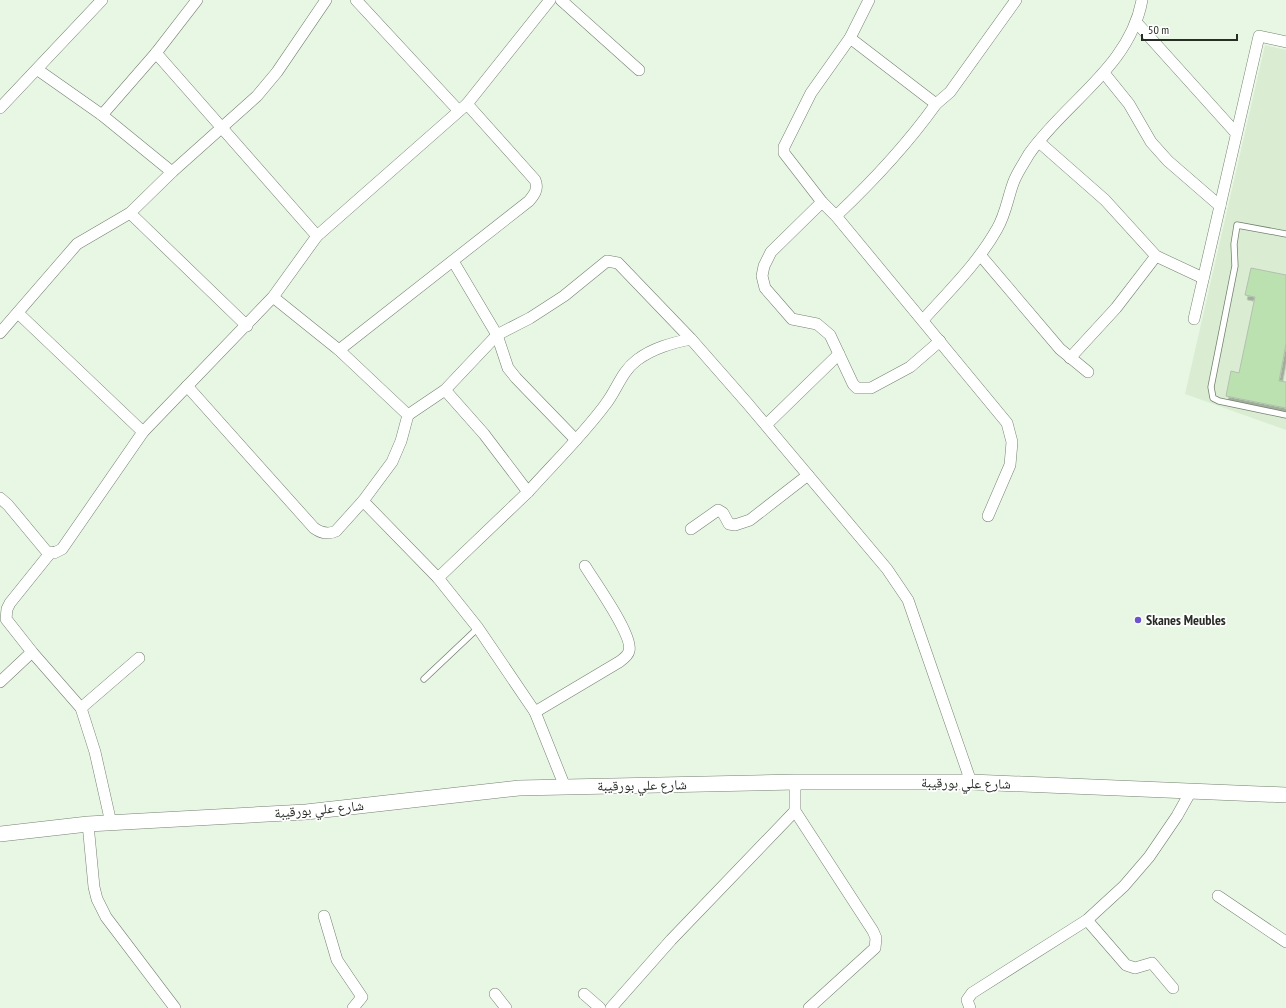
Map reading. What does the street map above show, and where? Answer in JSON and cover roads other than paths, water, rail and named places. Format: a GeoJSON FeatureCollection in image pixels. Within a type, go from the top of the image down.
{"type":"FeatureCollection","features":[{"type":"Feature","properties":{"kind":"main road","name":"شارع علي بورقيبة"},"geometry":{"type":"LineString","coordinates":[[0,834],[88,824],[306,812],[519,788],[795,782],[971,782],[1286,795]]}},
{"type":"Feature","properties":{"kind":"street"},"geometry":{"type":"LineString","coordinates":[[0,108],[38,70],[102,0]]}},
{"type":"Feature","properties":{"kind":"street"},"geometry":{"type":"LineString","coordinates":[[102,115],[156,53],[197,0]]}},
{"type":"Feature","properties":{"kind":"street"},"geometry":{"type":"LineString","coordinates":[[0,333],[77,244],[130,213],[172,172],[257,96],[277,72],[326,0]]}},
{"type":"Feature","properties":{"kind":"street"},"geometry":{"type":"LineString","coordinates":[[339,350],[529,201],[535,194],[537,185],[535,180],[356,0]]}},
{"type":"Feature","properties":{"kind":"street"},"geometry":{"type":"LineString","coordinates":[[0,498],[8,504],[47,552],[59,551],[67,544],[143,432],[247,326],[273,297],[318,236],[463,107],[550,0]]}},
{"type":"Feature","properties":{"kind":"street"},"geometry":{"type":"LineString","coordinates":[[561,0],[639,70]]}},
{"type":"Feature","properties":{"kind":"street"},"geometry":{"type":"LineString","coordinates":[[869,0],[850,38],[811,93],[784,147],[784,153],[822,202],[836,216],[1007,423],[1010,434],[1012,454],[1010,465],[988,516]]}},
{"type":"Feature","properties":{"kind":"street"},"geometry":{"type":"LineString","coordinates":[[836,216],[913,137],[936,104],[950,92],[1016,0]]}},
{"type":"Feature","properties":{"kind":"street"},"geometry":{"type":"LineString","coordinates":[[923,320],[981,256],[998,228],[1020,169],[1039,142],[1104,73],[1124,47],[1136,22],[1142,0]]}},
{"type":"Feature","properties":{"kind":"street"},"geometry":{"type":"LineString","coordinates":[[1136,22],[1236,133]]}},
{"type":"Feature","properties":{"kind":"street"},"geometry":{"type":"LineString","coordinates":[[1194,319],[1259,36],[1286,42]]}},
{"type":"Feature","properties":{"kind":"street"},"geometry":{"type":"LineString","coordinates":[[850,38],[936,104]]}},
{"type":"Feature","properties":{"kind":"street"},"geometry":{"type":"LineString","coordinates":[[156,53],[318,236]]}},
{"type":"Feature","properties":{"kind":"street"},"geometry":{"type":"LineString","coordinates":[[38,70],[102,115],[172,172]]}},
{"type":"Feature","properties":{"kind":"street"},"geometry":{"type":"LineString","coordinates":[[1104,73],[1129,104],[1142,129],[1163,156],[1220,206]]}},
{"type":"Feature","properties":{"kind":"street"},"geometry":{"type":"LineString","coordinates":[[1039,142],[1105,200],[1156,256],[1203,278]]}},
{"type":"Feature","properties":{"kind":"street"},"geometry":{"type":"LineString","coordinates":[[822,202],[771,252],[764,266],[762,276],[765,288],[792,319],[797,322],[812,322],[821,326],[830,335],[852,384],[857,388],[871,388],[914,365],[940,341]]}},
{"type":"Feature","properties":{"kind":"street"},"geometry":{"type":"LineString","coordinates":[[130,213],[247,326]]}},
{"type":"Feature","properties":{"kind":"street"},"geometry":{"type":"LineString","coordinates":[[981,256],[1060,349],[1088,372]]}},
{"type":"Feature","properties":{"kind":"street"},"geometry":{"type":"LineString","coordinates":[[1070,358],[1116,308],[1156,256]]}},
{"type":"Feature","properties":{"kind":"street"},"geometry":{"type":"LineString","coordinates":[[187,386],[310,525],[319,532],[331,533],[336,531],[363,501],[392,462],[402,441],[408,415],[444,390],[497,335],[530,318],[564,296],[606,260],[618,263],[690,339],[887,569],[908,600],[971,782]]}},
{"type":"Feature","properties":{"kind":"street"},"geometry":{"type":"LineString","coordinates":[[454,261],[497,335],[508,368],[576,440]]}},
{"type":"Feature","properties":{"kind":"street"},"geometry":{"type":"LineString","coordinates":[[273,297],[339,350],[408,415]]}},
{"type":"Feature","properties":{"kind":"street"},"geometry":{"type":"LineString","coordinates":[[18,313],[143,432]]}},
{"type":"Feature","properties":{"kind":"street"},"geometry":{"type":"LineString","coordinates":[[438,578],[528,492],[576,440],[608,401],[622,376],[637,360],[669,344],[690,339]]}},
{"type":"Feature","properties":{"kind":"street"},"geometry":{"type":"LineString","coordinates":[[766,426],[839,354]]}},
{"type":"Feature","properties":{"kind":"street"},"geometry":{"type":"LineString","coordinates":[[444,390],[484,434],[528,492]]}},
{"type":"Feature","properties":{"kind":"street"},"geometry":{"type":"LineString","coordinates":[[691,529],[718,510],[723,513],[729,524],[743,524],[808,475]]}},
{"type":"Feature","properties":{"kind":"street"},"geometry":{"type":"LineString","coordinates":[[363,501],[438,578],[478,628],[535,712],[565,787]]}},
{"type":"Feature","properties":{"kind":"street"},"geometry":{"type":"LineString","coordinates":[[51,552],[10,603],[6,613],[8,623],[81,708],[95,752],[111,823]]}},
{"type":"Feature","properties":{"kind":"street"},"geometry":{"type":"LineString","coordinates":[[535,712],[619,662],[630,650],[628,634],[585,566]]}},
{"type":"Feature","properties":{"kind":"street"},"geometry":{"type":"LineString","coordinates":[[0,682],[32,652]]}},
{"type":"Feature","properties":{"kind":"street"},"geometry":{"type":"LineString","coordinates":[[81,708],[139,658]]}},
{"type":"Feature","properties":{"kind":"street"},"geometry":{"type":"LineString","coordinates":[[795,782],[795,811],[872,931],[876,941],[875,948],[809,1008]]}},
{"type":"Feature","properties":{"kind":"street"},"geometry":{"type":"LineString","coordinates":[[970,1008],[966,1000],[972,993],[1087,920],[1124,886],[1149,857],[1177,816],[1191,790]]}},
{"type":"Feature","properties":{"kind":"street"},"geometry":{"type":"LineString","coordinates":[[615,1007],[671,940],[795,811]]}},
{"type":"Feature","properties":{"kind":"street"},"geometry":{"type":"LineString","coordinates":[[88,824],[94,887],[97,899],[106,917],[175,1008]]}},
{"type":"Feature","properties":{"kind":"street"},"geometry":{"type":"LineString","coordinates":[[1218,896],[1286,942]]}},
{"type":"Feature","properties":{"kind":"street"},"geometry":{"type":"LineString","coordinates":[[324,916],[337,960],[362,997],[353,1008]]}},
{"type":"Feature","properties":{"kind":"street"},"geometry":{"type":"LineString","coordinates":[[1087,920],[1126,966],[1135,968],[1152,963],[1173,988]]}},
{"type":"Feature","properties":{"kind":"street"},"geometry":{"type":"LineString","coordinates":[[495,994],[506,1008]]}},
{"type":"Feature","properties":{"kind":"street"},"geometry":{"type":"LineString","coordinates":[[584,994],[600,1008]]}},
{"type":"Feature","properties":{"kind":"lane"},"geometry":{"type":"LineString","coordinates":[[1286,234],[1237,225],[1234,244],[1235,266],[1211,388],[1213,398],[1219,401],[1286,415]]}},
{"type":"Feature","properties":{"kind":"lane"},"geometry":{"type":"LineString","coordinates":[[424,679],[478,628]]}},
{"type":"Feature","properties":{"kind":"place","name":"Skanes Meubles"},"geometry":{"type":"Point","coordinates":[1138,620]}}]}
